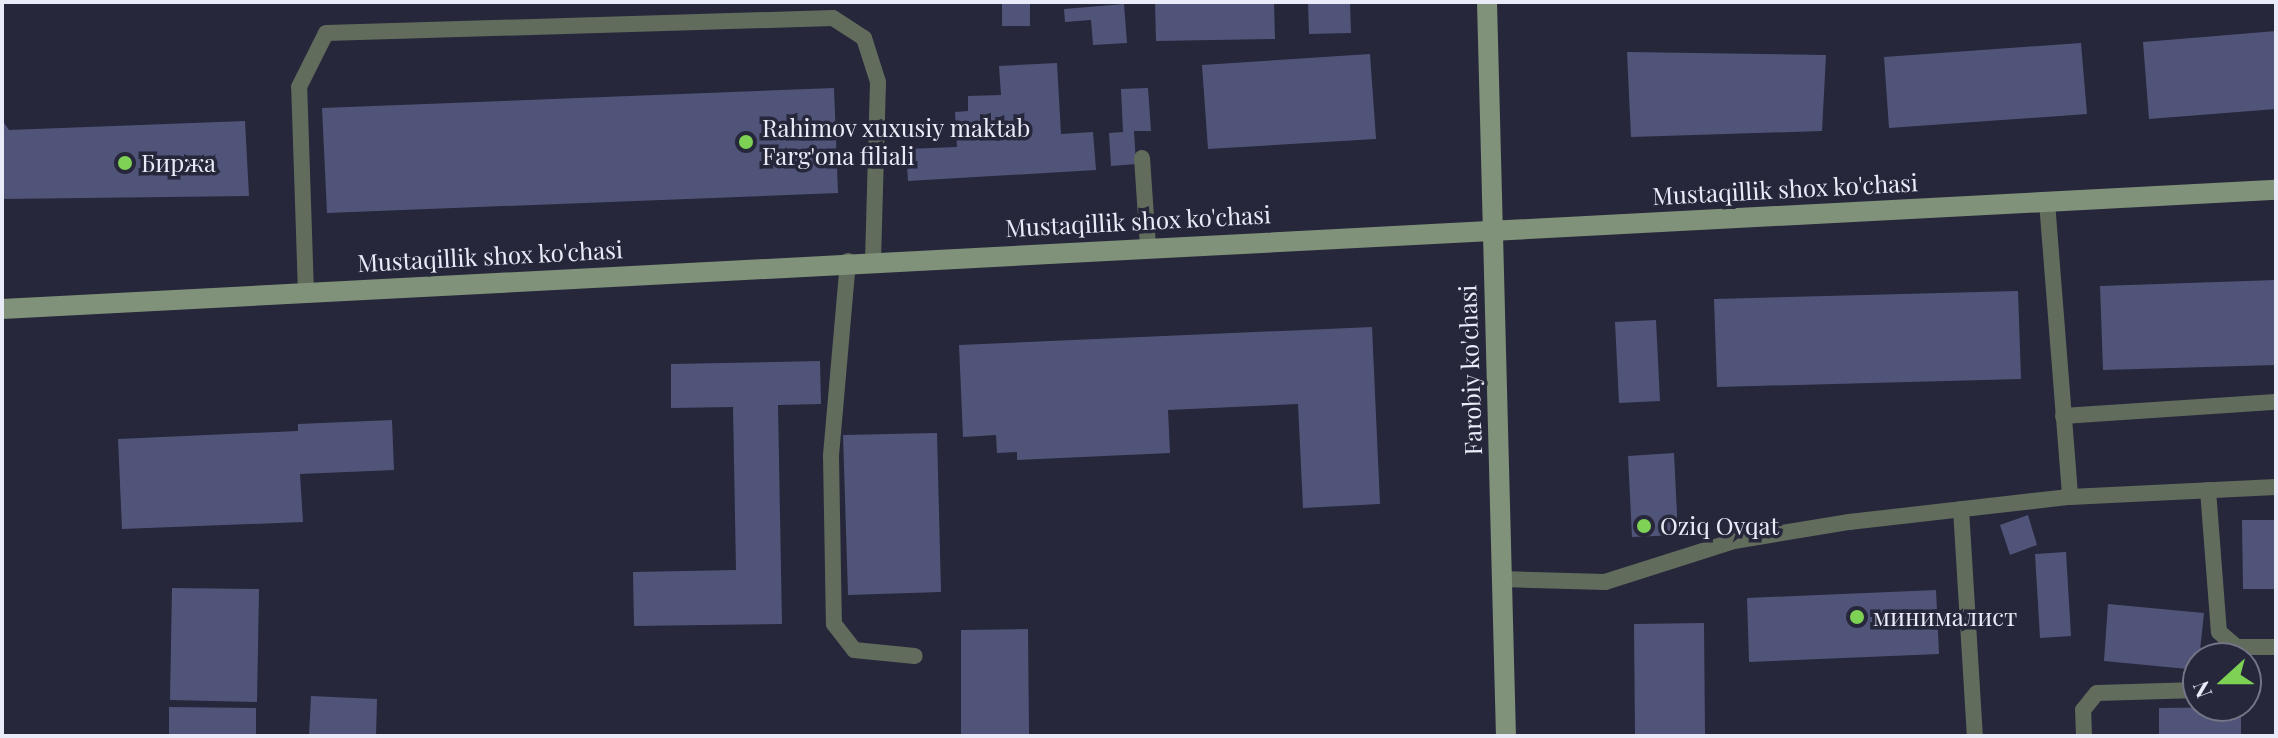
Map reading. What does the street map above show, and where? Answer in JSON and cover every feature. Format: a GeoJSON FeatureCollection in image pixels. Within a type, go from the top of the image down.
{"type":"FeatureCollection","features":[{"type":"Feature","properties":{"kind":"main road","name":"Farobiy ko'chasi"},"geometry":{"type":"LineString","coordinates":[[1487,2],[1506,736]]}},
{"type":"Feature","properties":{"kind":"main road","name":"Mustaqillik shox ko'chasi"},"geometry":{"type":"LineString","coordinates":[[2,309],[848,261],[2276,190]]}},
{"type":"Feature","properties":{"kind":"lane"},"geometry":{"type":"LineString","coordinates":[[306,293],[299,87],[326,33],[833,18],[864,38],[878,82],[873,260]]}},
{"type":"Feature","properties":{"kind":"lane"},"geometry":{"type":"LineString","coordinates":[[1142,158],[1148,246]]}},
{"type":"Feature","properties":{"kind":"lane"},"geometry":{"type":"LineString","coordinates":[[2047,202],[2070,497]]}},
{"type":"Feature","properties":{"kind":"lane"},"geometry":{"type":"LineString","coordinates":[[848,261],[831,456],[834,624],[854,650],[915,656]]}},
{"type":"Feature","properties":{"kind":"lane"},"geometry":{"type":"LineString","coordinates":[[2063,416],[2276,402]]}},
{"type":"Feature","properties":{"kind":"lane"},"geometry":{"type":"LineString","coordinates":[[1502,579],[1605,582],[1734,541],[1961,509],[2070,497],[2276,487]]}},
{"type":"Feature","properties":{"kind":"lane"},"geometry":{"type":"LineString","coordinates":[[2208,490],[2219,632],[2237,647],[2276,647]]}},
{"type":"Feature","properties":{"kind":"lane"},"geometry":{"type":"LineString","coordinates":[[1961,509],[1975,736]]}},
{"type":"Feature","properties":{"kind":"lane"},"geometry":{"type":"LineString","coordinates":[[2084,736],[2083,710],[2097,693],[2182,690]]}},
{"type":"Feature","properties":{"kind":"building"},"geometry":{"type":"Polygon","coordinates":[[[1002,2],[1030,2],[1030,26],[1002,26],[1002,2]]]}},
{"type":"Feature","properties":{"kind":"building"},"geometry":{"type":"Polygon","coordinates":[[[1155,2],[1274,2],[1275,39],[1156,41],[1155,2]]]}},
{"type":"Feature","properties":{"kind":"building"},"geometry":{"type":"Polygon","coordinates":[[[1308,2],[1350,2],[1351,33],[1309,34],[1308,2]]]}},
{"type":"Feature","properties":{"kind":"building"},"geometry":{"type":"Polygon","coordinates":[[[1124,4],[1127,43],[1093,45],[1091,20],[1065,22],[1064,9],[1124,4]]]}},
{"type":"Feature","properties":{"kind":"building"},"geometry":{"type":"Polygon","coordinates":[[[2276,31],[2276,109],[2149,119],[2143,42],[2276,31]]]}},
{"type":"Feature","properties":{"kind":"building"},"geometry":{"type":"Polygon","coordinates":[[[2081,43],[2087,114],[1889,128],[1884,57],[2081,43]]]}},
{"type":"Feature","properties":{"kind":"building"},"geometry":{"type":"Polygon","coordinates":[[[1627,52],[1826,55],[1822,131],[1631,137],[1627,52]]]}},
{"type":"Feature","properties":{"kind":"building"},"geometry":{"type":"Polygon","coordinates":[[[1370,54],[1376,139],[1208,149],[1202,65],[1370,54]]]}},
{"type":"Feature","properties":{"kind":"building"},"geometry":{"type":"Polygon","coordinates":[[[1057,63],[1061,134],[1093,132],[1096,170],[908,181],[906,149],[957,147],[955,112],[968,111],[968,96],[1001,95],[999,66],[1057,63]]]}},
{"type":"Feature","properties":{"kind":"building"},"geometry":{"type":"Polygon","coordinates":[[[834,88],[838,193],[327,213],[322,108],[834,88]]]}},
{"type":"Feature","properties":{"kind":"building"},"geometry":{"type":"Polygon","coordinates":[[[1148,88],[1151,131],[1134,131],[1136,164],[1111,166],[1109,133],[1123,132],[1121,89],[1148,88]]]}},
{"type":"Feature","properties":{"kind":"building","name":"Биржа"},"geometry":{"type":"Polygon","coordinates":[[[2,120],[9,130],[245,121],[249,196],[2,199],[2,120]]]}},
{"type":"Feature","properties":{"kind":"building"},"geometry":{"type":"Polygon","coordinates":[[[2276,280],[2276,365],[2103,370],[2100,286],[2276,280]]]}},
{"type":"Feature","properties":{"kind":"building"},"geometry":{"type":"Polygon","coordinates":[[[2018,291],[2021,379],[1717,387],[1714,299],[2018,291]]]}},
{"type":"Feature","properties":{"kind":"building"},"geometry":{"type":"Polygon","coordinates":[[[1656,320],[1660,401],[1619,403],[1615,322],[1656,320]]]}},
{"type":"Feature","properties":{"kind":"building"},"geometry":{"type":"Polygon","coordinates":[[[1372,327],[1380,504],[1303,508],[1298,404],[1168,410],[1170,453],[1017,460],[1017,452],[997,453],[996,435],[963,437],[959,345],[1372,327]]]}},
{"type":"Feature","properties":{"kind":"building"},"geometry":{"type":"Polygon","coordinates":[[[820,361],[821,404],[778,405],[782,624],[634,626],[633,572],[736,570],[733,407],[671,408],[671,364],[820,361]]]}},
{"type":"Feature","properties":{"kind":"building"},"geometry":{"type":"Polygon","coordinates":[[[392,420],[394,470],[300,474],[303,522],[122,529],[118,439],[298,431],[298,424],[392,420]]]}},
{"type":"Feature","properties":{"kind":"building"},"geometry":{"type":"Polygon","coordinates":[[[937,433],[941,592],[848,595],[843,435],[937,433]]]}},
{"type":"Feature","properties":{"kind":"building"},"geometry":{"type":"Polygon","coordinates":[[[1674,453],[1678,535],[1632,537],[1628,456],[1674,453]]]}},
{"type":"Feature","properties":{"kind":"building"},"geometry":{"type":"Polygon","coordinates":[[[2028,515],[2037,545],[2010,555],[2000,525],[2028,515]]]}},
{"type":"Feature","properties":{"kind":"building"},"geometry":{"type":"Polygon","coordinates":[[[2242,520],[2276,520],[2276,589],[2243,589],[2242,520]]]}},
{"type":"Feature","properties":{"kind":"building"},"geometry":{"type":"Polygon","coordinates":[[[2066,552],[2071,636],[2040,638],[2035,554],[2066,552]]]}},
{"type":"Feature","properties":{"kind":"building"},"geometry":{"type":"Polygon","coordinates":[[[172,588],[259,589],[257,702],[170,700],[172,588]]]}},
{"type":"Feature","properties":{"kind":"building"},"geometry":{"type":"Polygon","coordinates":[[[1936,590],[1939,654],[1749,662],[1747,598],[1936,590]]]}},
{"type":"Feature","properties":{"kind":"building"},"geometry":{"type":"Polygon","coordinates":[[[2108,604],[2204,613],[2201,642],[2182,642],[2182,668],[2104,661],[2108,604]]]}},
{"type":"Feature","properties":{"kind":"building"},"geometry":{"type":"Polygon","coordinates":[[[1704,623],[1705,736],[1635,736],[1634,624],[1704,623]]]}},
{"type":"Feature","properties":{"kind":"building"},"geometry":{"type":"Polygon","coordinates":[[[1028,629],[1029,736],[961,736],[961,630],[1028,629]]]}},
{"type":"Feature","properties":{"kind":"building"},"geometry":{"type":"Polygon","coordinates":[[[311,696],[377,699],[376,736],[309,736],[311,696]]]}},
{"type":"Feature","properties":{"kind":"building"},"geometry":{"type":"Polygon","coordinates":[[[169,707],[256,708],[256,736],[169,736],[169,707]]]}},
{"type":"Feature","properties":{"kind":"building"},"geometry":{"type":"Polygon","coordinates":[[[2159,708],[2182,708],[2182,722],[2241,722],[2241,736],[2159,736],[2159,708]]]}},
{"type":"Feature","properties":{"kind":"place","name":"Rahimov xuxusiy maktab Farg'ona filiali"},"geometry":{"type":"Point","coordinates":[746,142]}},
{"type":"Feature","properties":{"kind":"place","name":"Биржа"},"geometry":{"type":"Point","coordinates":[125,163]}},
{"type":"Feature","properties":{"kind":"place","name":"Oziq Ovqat"},"geometry":{"type":"Point","coordinates":[1644,526]}},
{"type":"Feature","properties":{"kind":"place","name":"минималист"},"geometry":{"type":"Point","coordinates":[1857,617]}}]}
